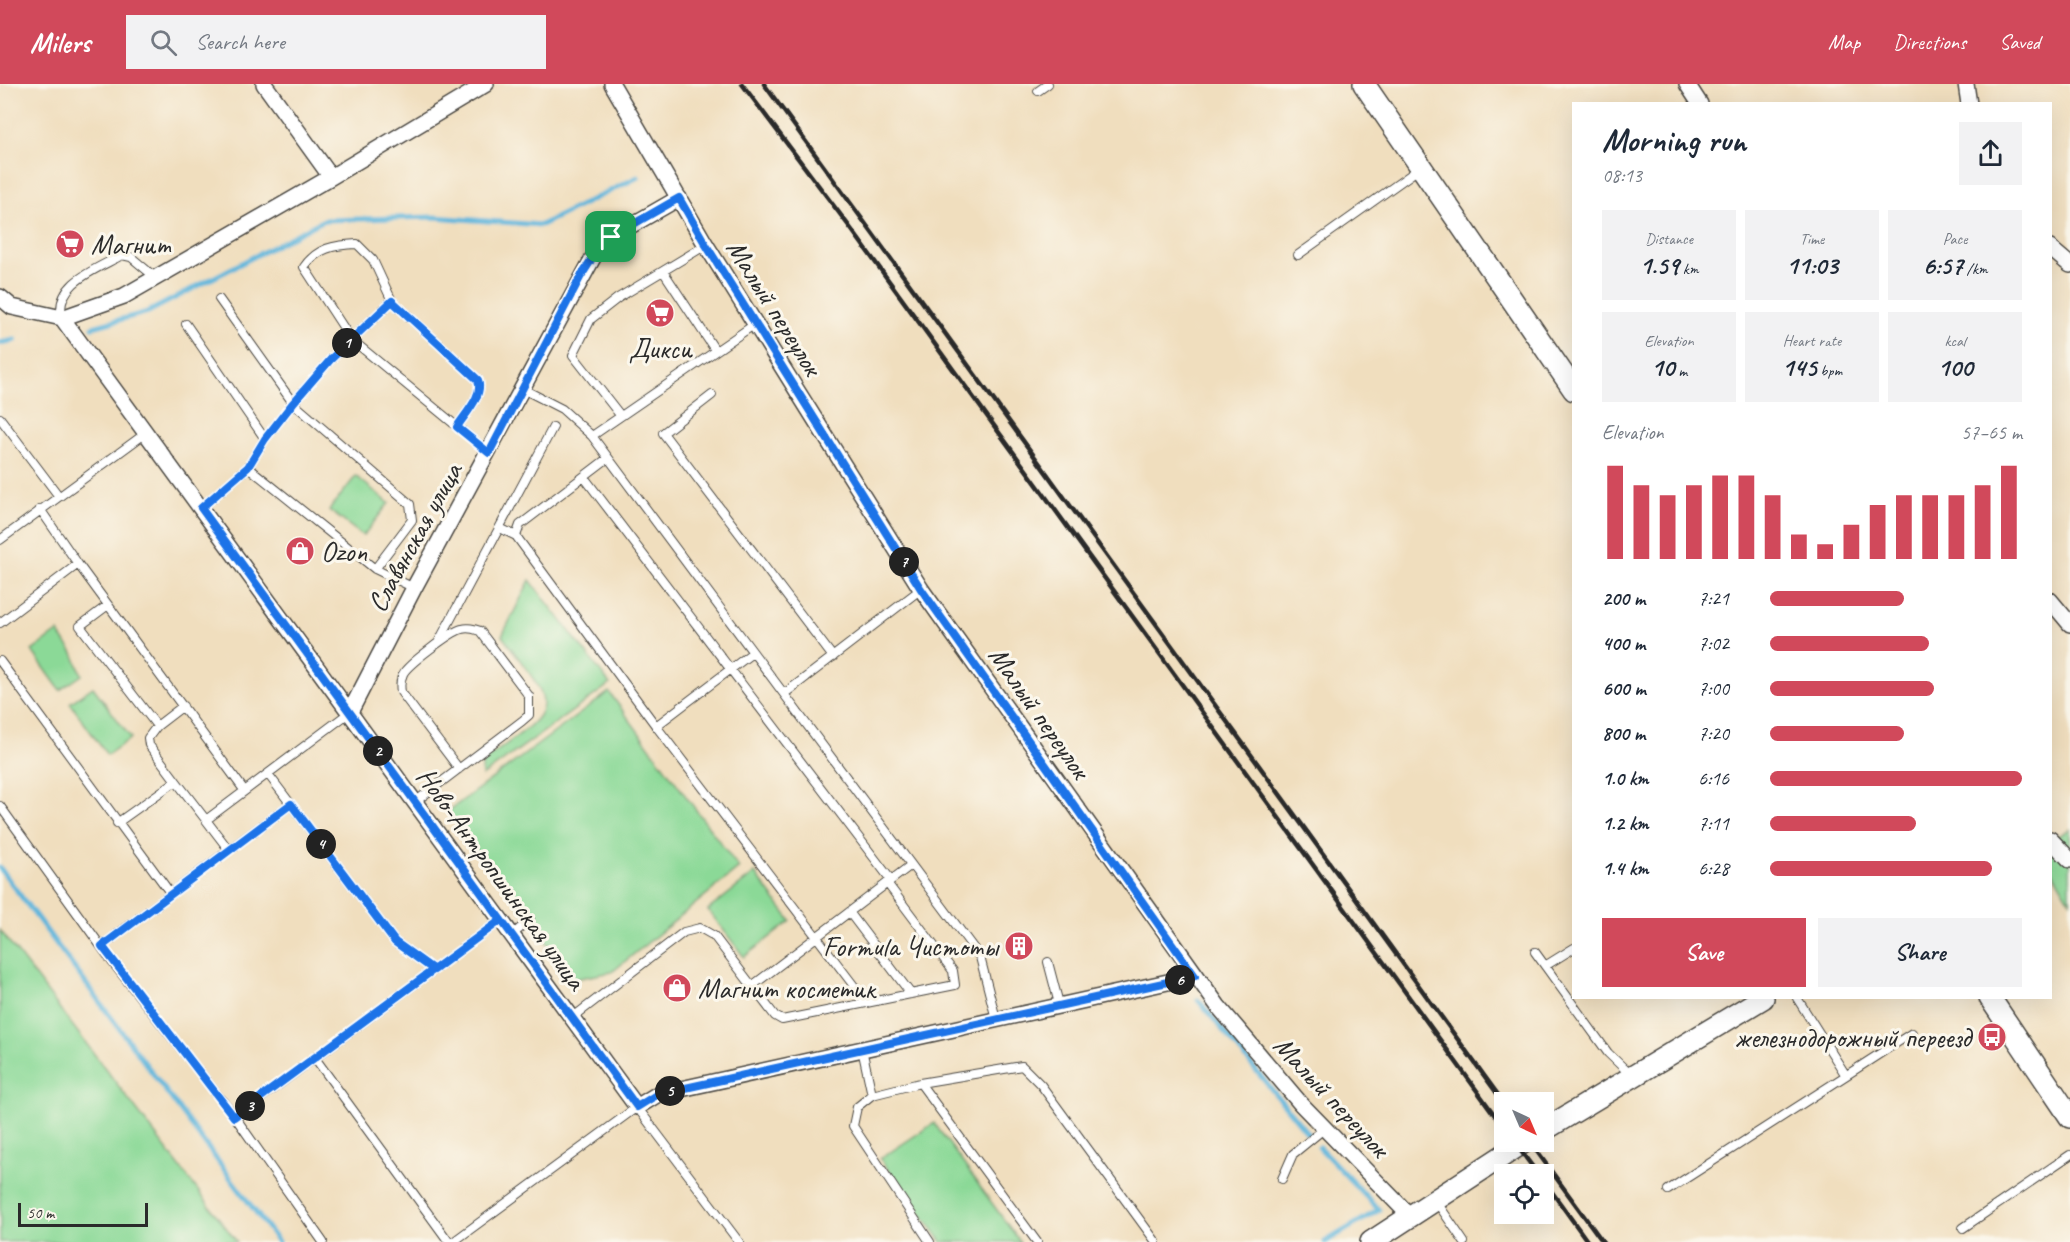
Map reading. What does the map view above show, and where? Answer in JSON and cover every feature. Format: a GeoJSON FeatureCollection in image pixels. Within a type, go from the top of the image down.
{"type":"FeatureCollection","features":[{"type":"Feature","properties":{"kind":"street"},"geometry":{"type":"LineString","coordinates":[[264,84],[332,177]]}},
{"type":"Feature","properties":{"kind":"street"},"geometry":{"type":"LineString","coordinates":[[0,297],[12,307],[66,325],[156,278],[332,177],[486,84]]}},
{"type":"Feature","properties":{"kind":"street","name":"Малый переулок"},"geometry":{"type":"LineString","coordinates":[[612,84],[706,245],[921,589],[1195,976],[1293,1096],[1411,1217]]}},
{"type":"Feature","properties":{"kind":"street"},"geometry":{"type":"LineString","coordinates":[[1364,84],[1572,387]]}},
{"type":"Feature","properties":{"kind":"street"},"geometry":{"type":"LineString","coordinates":[[1687,84],[1699,102]]}},
{"type":"Feature","properties":{"kind":"street"},"geometry":{"type":"LineString","coordinates":[[1966,84],[1969,102]]}},
{"type":"Feature","properties":{"kind":"street","name":"Славянская улица"},"geometry":{"type":"LineString","coordinates":[[350,712],[414,588],[595,254],[611,237],[679,198]]}},
{"type":"Feature","properties":{"kind":"street"},"geometry":{"type":"LineString","coordinates":[[2052,250],[2070,265]]}},
{"type":"Feature","properties":{"kind":"street","name":"Ново-Антропшинская улица"},"geometry":{"type":"LineString","coordinates":[[66,325],[148,432],[637,1107]]}},
{"type":"Feature","properties":{"kind":"street"},"geometry":{"type":"LineString","coordinates":[[2052,602],[2070,624]]}},
{"type":"Feature","properties":{"kind":"street"},"geometry":{"type":"LineString","coordinates":[[2052,841],[2070,860]]}},
{"type":"Feature","properties":{"kind":"street"},"geometry":{"type":"LineString","coordinates":[[637,1107],[658,1094],[1059,1004],[1195,976]]}},
{"type":"Feature","properties":{"kind":"street"},"geometry":{"type":"LineString","coordinates":[[1554,1124],[1761,999]]}},
{"type":"Feature","properties":{"kind":"street"},"geometry":{"type":"LineString","coordinates":[[1991,999],[2070,1117]]}},
{"type":"Feature","properties":{"kind":"street"},"geometry":{"type":"LineString","coordinates":[[1371,1242],[1509,1152]]}},
{"type":"Feature","properties":{"kind":"lane"},"geometry":{"type":"LineString","coordinates":[[1038,90],[1048,84]]}},
{"type":"Feature","properties":{"kind":"lane"},"geometry":{"type":"LineString","coordinates":[[1298,255],[1421,167]]}},
{"type":"Feature","properties":{"kind":"lane"},"geometry":{"type":"LineString","coordinates":[[457,427],[478,394],[480,386],[478,380],[392,301],[373,260],[357,244],[334,245],[312,255],[304,267],[351,339],[457,427],[489,453]]}},
{"type":"Feature","properties":{"kind":"lane"},"geometry":{"type":"LineString","coordinates":[[620,415],[573,355],[591,319],[618,298],[706,245]]}},
{"type":"Feature","properties":{"kind":"lane"},"geometry":{"type":"LineString","coordinates":[[66,325],[62,298],[68,287],[122,255],[131,257],[156,278]]}},
{"type":"Feature","properties":{"kind":"lane"},"geometry":{"type":"LineString","coordinates":[[663,271],[715,350]]}},
{"type":"Feature","properties":{"kind":"lane"},"geometry":{"type":"LineString","coordinates":[[219,299],[293,403],[410,504],[412,520],[375,569]]}},
{"type":"Feature","properties":{"kind":"lane"},"geometry":{"type":"LineString","coordinates":[[201,508],[248,467],[265,439],[293,403],[351,339],[392,301]]}},
{"type":"Feature","properties":{"kind":"lane"},"geometry":{"type":"LineString","coordinates":[[186,324],[265,439]]}},
{"type":"Feature","properties":{"kind":"lane"},"geometry":{"type":"LineString","coordinates":[[592,436],[755,324]]}},
{"type":"Feature","properties":{"kind":"lane"},"geometry":{"type":"LineString","coordinates":[[523,389],[562,409],[592,436],[980,957],[996,1019]]}},
{"type":"Feature","properties":{"kind":"lane"},"geometry":{"type":"LineString","coordinates":[[711,395],[663,433],[833,657]]}},
{"type":"Feature","properties":{"kind":"lane"},"geometry":{"type":"LineString","coordinates":[[0,418],[58,495]]}},
{"type":"Feature","properties":{"kind":"lane"},"geometry":{"type":"LineString","coordinates":[[437,645],[553,427]]}},
{"type":"Feature","properties":{"kind":"lane"},"geometry":{"type":"LineString","coordinates":[[0,540],[58,495],[148,432]]}},
{"type":"Feature","properties":{"kind":"lane"},"geometry":{"type":"LineString","coordinates":[[516,536],[520,525],[608,458]]}},
{"type":"Feature","properties":{"kind":"lane"},"geometry":{"type":"LineString","coordinates":[[248,467],[375,569],[414,588]]}},
{"type":"Feature","properties":{"kind":"lane"},"geometry":{"type":"LineString","coordinates":[[572,1018],[684,932],[700,928],[714,936],[775,1016],[782,1020],[955,985],[953,971],[889,881],[584,477]]}},
{"type":"Feature","properties":{"kind":"lane"},"geometry":{"type":"LineString","coordinates":[[40,509],[244,790]]}},
{"type":"Feature","properties":{"kind":"lane"},"geometry":{"type":"LineString","coordinates":[[500,528],[516,536],[656,726],[867,1003]]}},
{"type":"Feature","properties":{"kind":"lane"},"geometry":{"type":"LineString","coordinates":[[0,623],[78,564]]}},
{"type":"Feature","properties":{"kind":"lane"},"geometry":{"type":"LineString","coordinates":[[784,694],[921,589]]}},
{"type":"Feature","properties":{"kind":"lane"},"geometry":{"type":"LineString","coordinates":[[108,605],[80,626],[157,726]]}},
{"type":"Feature","properties":{"kind":"lane"},"geometry":{"type":"LineString","coordinates":[[415,802],[459,769],[522,721],[529,715],[531,706],[529,696],[480,631],[470,628],[459,629],[437,645],[404,672],[400,682],[401,693],[459,769]]}},
{"type":"Feature","properties":{"kind":"lane"},"geometry":{"type":"LineString","coordinates":[[656,726],[752,653]]}},
{"type":"Feature","properties":{"kind":"lane"},"geometry":{"type":"LineString","coordinates":[[0,660],[171,894]]}},
{"type":"Feature","properties":{"kind":"lane"},"geometry":{"type":"LineString","coordinates":[[183,706],[157,726],[148,738],[148,745],[229,850]]}},
{"type":"Feature","properties":{"kind":"lane"},"geometry":{"type":"LineString","coordinates":[[206,820],[350,712]]}},
{"type":"Feature","properties":{"kind":"lane"},"geometry":{"type":"LineString","coordinates":[[268,774],[395,942],[434,970]]}},
{"type":"Feature","properties":{"kind":"lane"},"geometry":{"type":"LineString","coordinates":[[117,823],[176,781]]}},
{"type":"Feature","properties":{"kind":"lane"},"geometry":{"type":"LineString","coordinates":[[102,946],[291,804]]}},
{"type":"Feature","properties":{"kind":"lane"},"geometry":{"type":"LineString","coordinates":[[0,806],[102,946],[234,1117],[323,1242]]}},
{"type":"Feature","properties":{"kind":"lane"},"geometry":{"type":"LineString","coordinates":[[752,986],[911,865]]}},
{"type":"Feature","properties":{"kind":"lane"},"geometry":{"type":"LineString","coordinates":[[849,912],[911,994]]}},
{"type":"Feature","properties":{"kind":"lane"},"geometry":{"type":"LineString","coordinates":[[234,1117],[501,920]]}},
{"type":"Feature","properties":{"kind":"lane"},"geometry":{"type":"LineString","coordinates":[[512,935],[530,920]]}},
{"type":"Feature","properties":{"kind":"lane"},"geometry":{"type":"LineString","coordinates":[[1545,966],[1572,949]]}},
{"type":"Feature","properties":{"kind":"lane"},"geometry":{"type":"LineString","coordinates":[[1535,952],[1608,1053],[1633,1076]]}},
{"type":"Feature","properties":{"kind":"lane"},"geometry":{"type":"LineString","coordinates":[[1048,962],[1059,1004]]}},
{"type":"Feature","properties":{"kind":"lane"},"geometry":{"type":"LineString","coordinates":[[1798,999],[1845,1074]]}},
{"type":"Feature","properties":{"kind":"lane"},"geometry":{"type":"LineString","coordinates":[[1668,1190],[1912,1033]]}},
{"type":"Feature","properties":{"kind":"lane"},"geometry":{"type":"LineString","coordinates":[[862,1049],[872,1095]]}},
{"type":"Feature","properties":{"kind":"lane"},"geometry":{"type":"LineString","coordinates":[[315,1058],[451,1242],[637,1107],[739,1242]]}},
{"type":"Feature","properties":{"kind":"lane"},"geometry":{"type":"LineString","coordinates":[[930,1242],[853,1126],[857,1107],[872,1095],[920,1083],[1022,1066],[1041,1085],[1156,1242]]}},
{"type":"Feature","properties":{"kind":"lane"},"geometry":{"type":"LineString","coordinates":[[920,1083],[1037,1242]]}},
{"type":"Feature","properties":{"kind":"lane"},"geometry":{"type":"LineString","coordinates":[[1282,1179],[1293,1154],[1325,1128]]}},
{"type":"Feature","properties":{"kind":"lane"},"geometry":{"type":"LineString","coordinates":[[1963,1228],[2070,1155]]}},
{"type":"Feature","properties":{"kind":"lane"},"geometry":{"type":"LineString","coordinates":[[1436,1201],[1464,1242]]}},
{"type":"Feature","properties":{"kind":"green space"},"geometry":{"type":"Polygon","coordinates":[[[356,476],[389,503],[363,536],[329,510],[356,476]]]}},
{"type":"Feature","properties":{"kind":"green space"},"geometry":{"type":"Polygon","coordinates":[[[530,580],[610,684],[482,776],[482,762],[525,730],[537,718],[543,707],[542,695],[534,681],[502,636],[530,580]]]}},
{"type":"Feature","properties":{"kind":"green space"},"geometry":{"type":"Polygon","coordinates":[[[58,632],[73,653],[82,675],[60,690],[32,651],[58,632]]]}},
{"type":"Feature","properties":{"kind":"green space"},"geometry":{"type":"Polygon","coordinates":[[[93,687],[131,738],[107,755],[70,703],[93,687]]]}},
{"type":"Feature","properties":{"kind":"green space"},"geometry":{"type":"Polygon","coordinates":[[[609,692],[739,868],[612,972],[575,979],[447,812],[609,692]]]}},
{"type":"Feature","properties":{"kind":"green space"},"geometry":{"type":"Polygon","coordinates":[[[2070,829],[2070,901],[2052,871],[2052,840],[2070,829]]]}},
{"type":"Feature","properties":{"kind":"green space"},"geometry":{"type":"Polygon","coordinates":[[[755,873],[791,921],[744,957],[708,910],[755,873]]]}},
{"type":"Feature","properties":{"kind":"green space"},"geometry":{"type":"Polygon","coordinates":[[[0,930],[237,1242],[0,1242],[0,930]]]}},
{"type":"Feature","properties":{"kind":"green space"},"geometry":{"type":"Polygon","coordinates":[[[934,1123],[1020,1242],[942,1242],[880,1159],[934,1123]]]}},
{"type":"Feature","properties":{"kind":"waterway"},"geometry":{"type":"LineString","coordinates":[[93,327],[148,312],[324,220],[434,217],[541,225],[638,177]]}},
{"type":"Feature","properties":{"kind":"waterway"},"geometry":{"type":"LineString","coordinates":[[0,343],[15,340]]}},
{"type":"Feature","properties":{"kind":"waterway"},"geometry":{"type":"LineString","coordinates":[[0,868],[278,1242]]}},
{"type":"Feature","properties":{"kind":"waterway"},"geometry":{"type":"LineString","coordinates":[[1198,1000],[1309,1135]]}},
{"type":"Feature","properties":{"kind":"waterway"},"geometry":{"type":"LineString","coordinates":[[1319,1147],[1379,1210],[1325,1242]]}},
{"type":"Feature","properties":{"kind":"railway"},"geometry":{"type":"LineString","coordinates":[[742,84],[849,226],[1494,1114]]}},
{"type":"Feature","properties":{"kind":"railway"},"geometry":{"type":"LineString","coordinates":[[764,84],[1496,1092]]}},
{"type":"Feature","properties":{"kind":"railway"},"geometry":{"type":"LineString","coordinates":[[1522,1152],[1530,1164]]}},
{"type":"Feature","properties":{"kind":"railway"},"geometry":{"type":"LineString","coordinates":[[1537,1152],[1603,1242]]}},
{"type":"Feature","properties":{"kind":"railway"},"geometry":{"type":"LineString","coordinates":[[1554,1195],[1588,1242]]}},
{"type":"Feature","properties":{"kind":"place","name":"Магнит"},"geometry":{"type":"Point","coordinates":[70,244]}},
{"type":"Feature","properties":{"kind":"place","name":"Дикси"},"geometry":{"type":"Point","coordinates":[660,313]}},
{"type":"Feature","properties":{"kind":"place","name":"Ozon"},"geometry":{"type":"Point","coordinates":[300,551]}},
{"type":"Feature","properties":{"kind":"place","name":"Formula Чистоты"},"geometry":{"type":"Point","coordinates":[1019,946]}},
{"type":"Feature","properties":{"kind":"place","name":"Магнит косметик"},"geometry":{"type":"Point","coordinates":[677,988]}},
{"type":"Feature","properties":{"kind":"place","name":"железнодорожный переезд"},"geometry":{"type":"Point","coordinates":[1992,1037]}},
{"type":"Feature","properties":{"kind":"route"},"geometry":{"type":"LineString","coordinates":[[611,237],[595,254],[581,276],[489,453],[457,427],[478,394],[480,386],[478,380],[392,301],[331,359],[265,439],[248,467],[201,508],[501,920],[311,1062],[234,1117],[102,946],[291,804],[395,942],[434,970],[501,920],[637,1107],[658,1094],[1059,1004],[1195,976],[921,589],[679,198],[611,237]]}}]}
